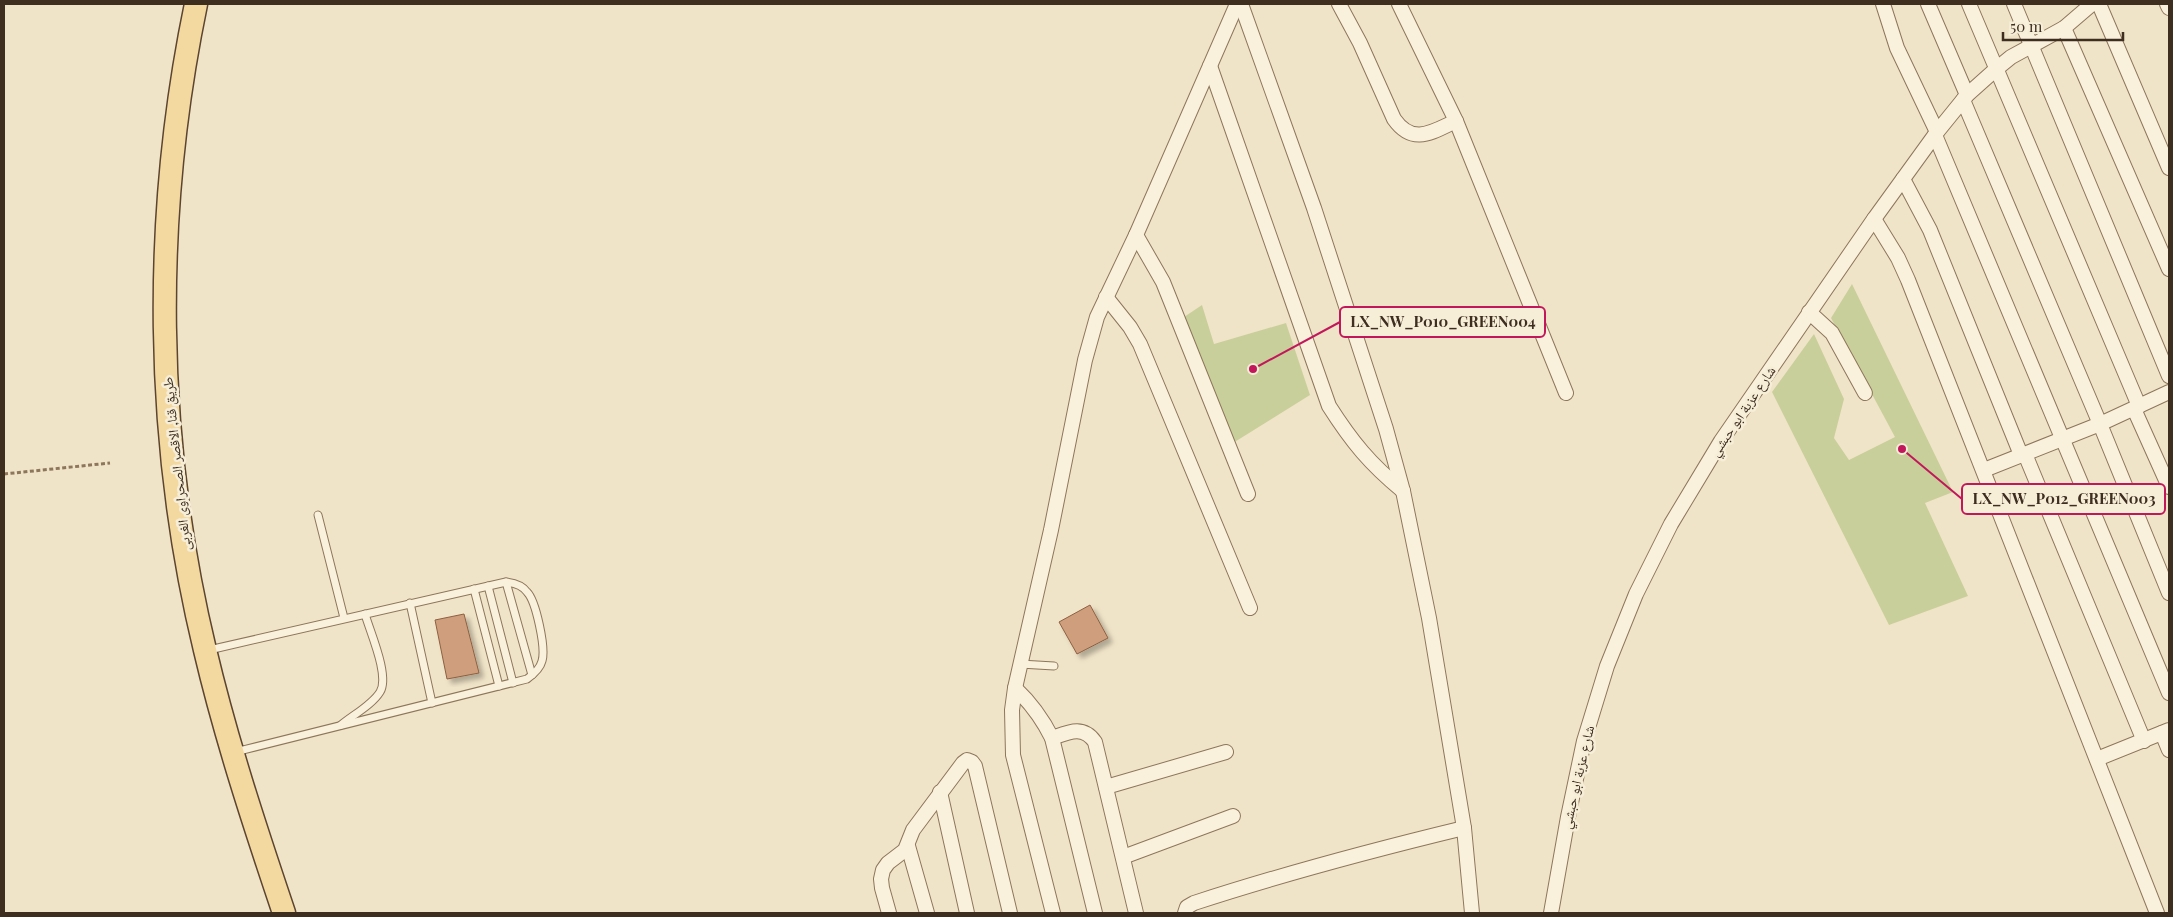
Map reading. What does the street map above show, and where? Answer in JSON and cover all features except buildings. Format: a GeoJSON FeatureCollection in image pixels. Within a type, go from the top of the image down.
{"type":"FeatureCollection","features":[{"type":"Feature","properties":{"kind":"main road","name":"طريق قنا, الاقصر الصحراوى الغربى"},"geometry":{"type":"LineString","coordinates":[[196,4],[178,109],[165,245],[164,321],[168,393],[177,490],[187,559],[205,651],[232,753],[284,913]]}},
{"type":"Feature","properties":{"kind":"street"},"geometry":{"type":"LineString","coordinates":[[1053,913],[1013,755],[1012,710],[1015,688],[1051,530],[1090,338],[1106,296],[1136,234],[1237,4]]}},
{"type":"Feature","properties":{"kind":"street"},"geometry":{"type":"LineString","coordinates":[[1242,4],[1314,208],[1386,429],[1402,491],[1427,609],[1464,828],[1472,913]]}},
{"type":"Feature","properties":{"kind":"street"},"geometry":{"type":"LineString","coordinates":[[1340,4],[1360,43],[1394,119],[1402,130],[1414,135],[1427,134],[1456,121]]}},
{"type":"Feature","properties":{"kind":"street"},"geometry":{"type":"LineString","coordinates":[[1399,4],[1456,121],[1566,393]]}},
{"type":"Feature","properties":{"kind":"street"},"geometry":{"type":"LineString","coordinates":[[1883,4],[1897,48],[1936,133],[2169,693]]}},
{"type":"Feature","properties":{"kind":"street"},"geometry":{"type":"LineString","coordinates":[[1928,4],[2169,593]]}},
{"type":"Feature","properties":{"kind":"street"},"geometry":{"type":"LineString","coordinates":[[1969,4],[2169,487]]}},
{"type":"Feature","properties":{"kind":"street"},"geometry":{"type":"LineString","coordinates":[[2014,4],[2169,376]]}},
{"type":"Feature","properties":{"kind":"street","name":"شارع عزبة ابو حبشي"},"geometry":{"type":"LineString","coordinates":[[1551,913],[1584,741],[1607,666],[1636,594],[1670,524],[1721,440],[1936,133],[1965,98],[2011,57],[2064,28],[2092,4]]}},
{"type":"Feature","properties":{"kind":"street"},"geometry":{"type":"LineString","coordinates":[[2099,4],[2169,168]]}},
{"type":"Feature","properties":{"kind":"street"},"geometry":{"type":"LineString","coordinates":[[2167,4],[2169,8]]}},
{"type":"Feature","properties":{"kind":"street"},"geometry":{"type":"LineString","coordinates":[[2064,28],[2169,269]]}},
{"type":"Feature","properties":{"kind":"street"},"geometry":{"type":"LineString","coordinates":[[1210,66],[1329,406],[1349,438],[1374,467],[1402,491]]}},
{"type":"Feature","properties":{"kind":"street"},"geometry":{"type":"LineString","coordinates":[[1903,179],[1930,230],[2144,741]]}},
{"type":"Feature","properties":{"kind":"street"},"geometry":{"type":"LineString","coordinates":[[1874,219],[1898,258],[1984,470],[2157,913]]}},
{"type":"Feature","properties":{"kind":"street"},"geometry":{"type":"LineString","coordinates":[[1136,234],[1164,282],[1248,494]]}},
{"type":"Feature","properties":{"kind":"street"},"geometry":{"type":"LineString","coordinates":[[1106,296],[1119,311],[1140,344],[1250,608]]}},
{"type":"Feature","properties":{"kind":"street"},"geometry":{"type":"LineString","coordinates":[[1809,312],[1832,333],[1841,346],[1864,392]]}},
{"type":"Feature","properties":{"kind":"street"},"geometry":{"type":"LineString","coordinates":[[1984,470],[2100,424],[2169,392]]}},
{"type":"Feature","properties":{"kind":"street"},"geometry":{"type":"LineString","coordinates":[[1015,688],[1030,702],[1039,714],[1052,738],[1095,913]]}},
{"type":"Feature","properties":{"kind":"street"},"geometry":{"type":"LineString","coordinates":[[1052,738],[1074,731],[1082,731],[1090,735],[1095,742],[1136,913]]}},
{"type":"Feature","properties":{"kind":"street"},"geometry":{"type":"LineString","coordinates":[[2097,759],[2166,732],[2169,750]]}},
{"type":"Feature","properties":{"kind":"street"},"geometry":{"type":"LineString","coordinates":[[1106,787],[1226,752]]}},
{"type":"Feature","properties":{"kind":"street"},"geometry":{"type":"LineString","coordinates":[[889,913],[882,888],[883,870],[888,863],[908,846],[913,830],[940,792],[967,760],[972,762],[1010,913]]}},
{"type":"Feature","properties":{"kind":"street"},"geometry":{"type":"LineString","coordinates":[[940,792],[968,913]]}},
{"type":"Feature","properties":{"kind":"street"},"geometry":{"type":"LineString","coordinates":[[1123,857],[1233,816]]}},
{"type":"Feature","properties":{"kind":"street"},"geometry":{"type":"LineString","coordinates":[[1185,913],[1187,907],[1194,903],[1283,874],[1464,828]]}},
{"type":"Feature","properties":{"kind":"street"},"geometry":{"type":"LineString","coordinates":[[908,846],[927,913]]}},
{"type":"Feature","properties":{"kind":"lane"},"geometry":{"type":"LineString","coordinates":[[318,515],[344,618]]}},
{"type":"Feature","properties":{"kind":"lane"},"geometry":{"type":"LineString","coordinates":[[205,651],[506,582],[524,588],[534,604],[543,655],[540,666],[532,675],[513,683],[232,753]]}},
{"type":"Feature","properties":{"kind":"lane"},"geometry":{"type":"LineString","coordinates":[[506,582],[532,675]]}},
{"type":"Feature","properties":{"kind":"lane"},"geometry":{"type":"LineString","coordinates":[[488,586],[513,683]]}},
{"type":"Feature","properties":{"kind":"lane"},"geometry":{"type":"LineString","coordinates":[[474,589],[499,686]]}},
{"type":"Feature","properties":{"kind":"lane"},"geometry":{"type":"LineString","coordinates":[[410,603],[432,703]]}},
{"type":"Feature","properties":{"kind":"lane"},"geometry":{"type":"LineString","coordinates":[[339,726],[374,699],[383,685],[383,674],[365,614]]}},
{"type":"Feature","properties":{"kind":"lane"},"geometry":{"type":"LineString","coordinates":[[1020,664],[1054,666]]}},
{"type":"Feature","properties":{"kind":"path"},"geometry":{"type":"LineString","coordinates":[[4,474],[110,463]]}},
{"type":"Feature","properties":{"kind":"green space"},"geometry":{"type":"Polygon","coordinates":[[[1852,284],[1953,492],[1925,503],[1968,596],[1889,625],[1772,392],[1814,334],[1844,399],[1834,438],[1849,460],[1895,437],[1831,318],[1852,284]]]}},
{"type":"Feature","properties":{"kind":"green space"},"geometry":{"type":"Polygon","coordinates":[[[1202,305],[1214,344],[1286,323],[1310,395],[1233,443],[1184,317],[1202,305]]]}},
{"type":"Feature","properties":{"kind":"place","name":"LX_NW_P010_GREEN004"},"geometry":{"type":"Point","coordinates":[1253,369]}},
{"type":"Feature","properties":{"kind":"place","name":"LX_NW_P012_GREEN003"},"geometry":{"type":"Point","coordinates":[1902,449]}}]}
